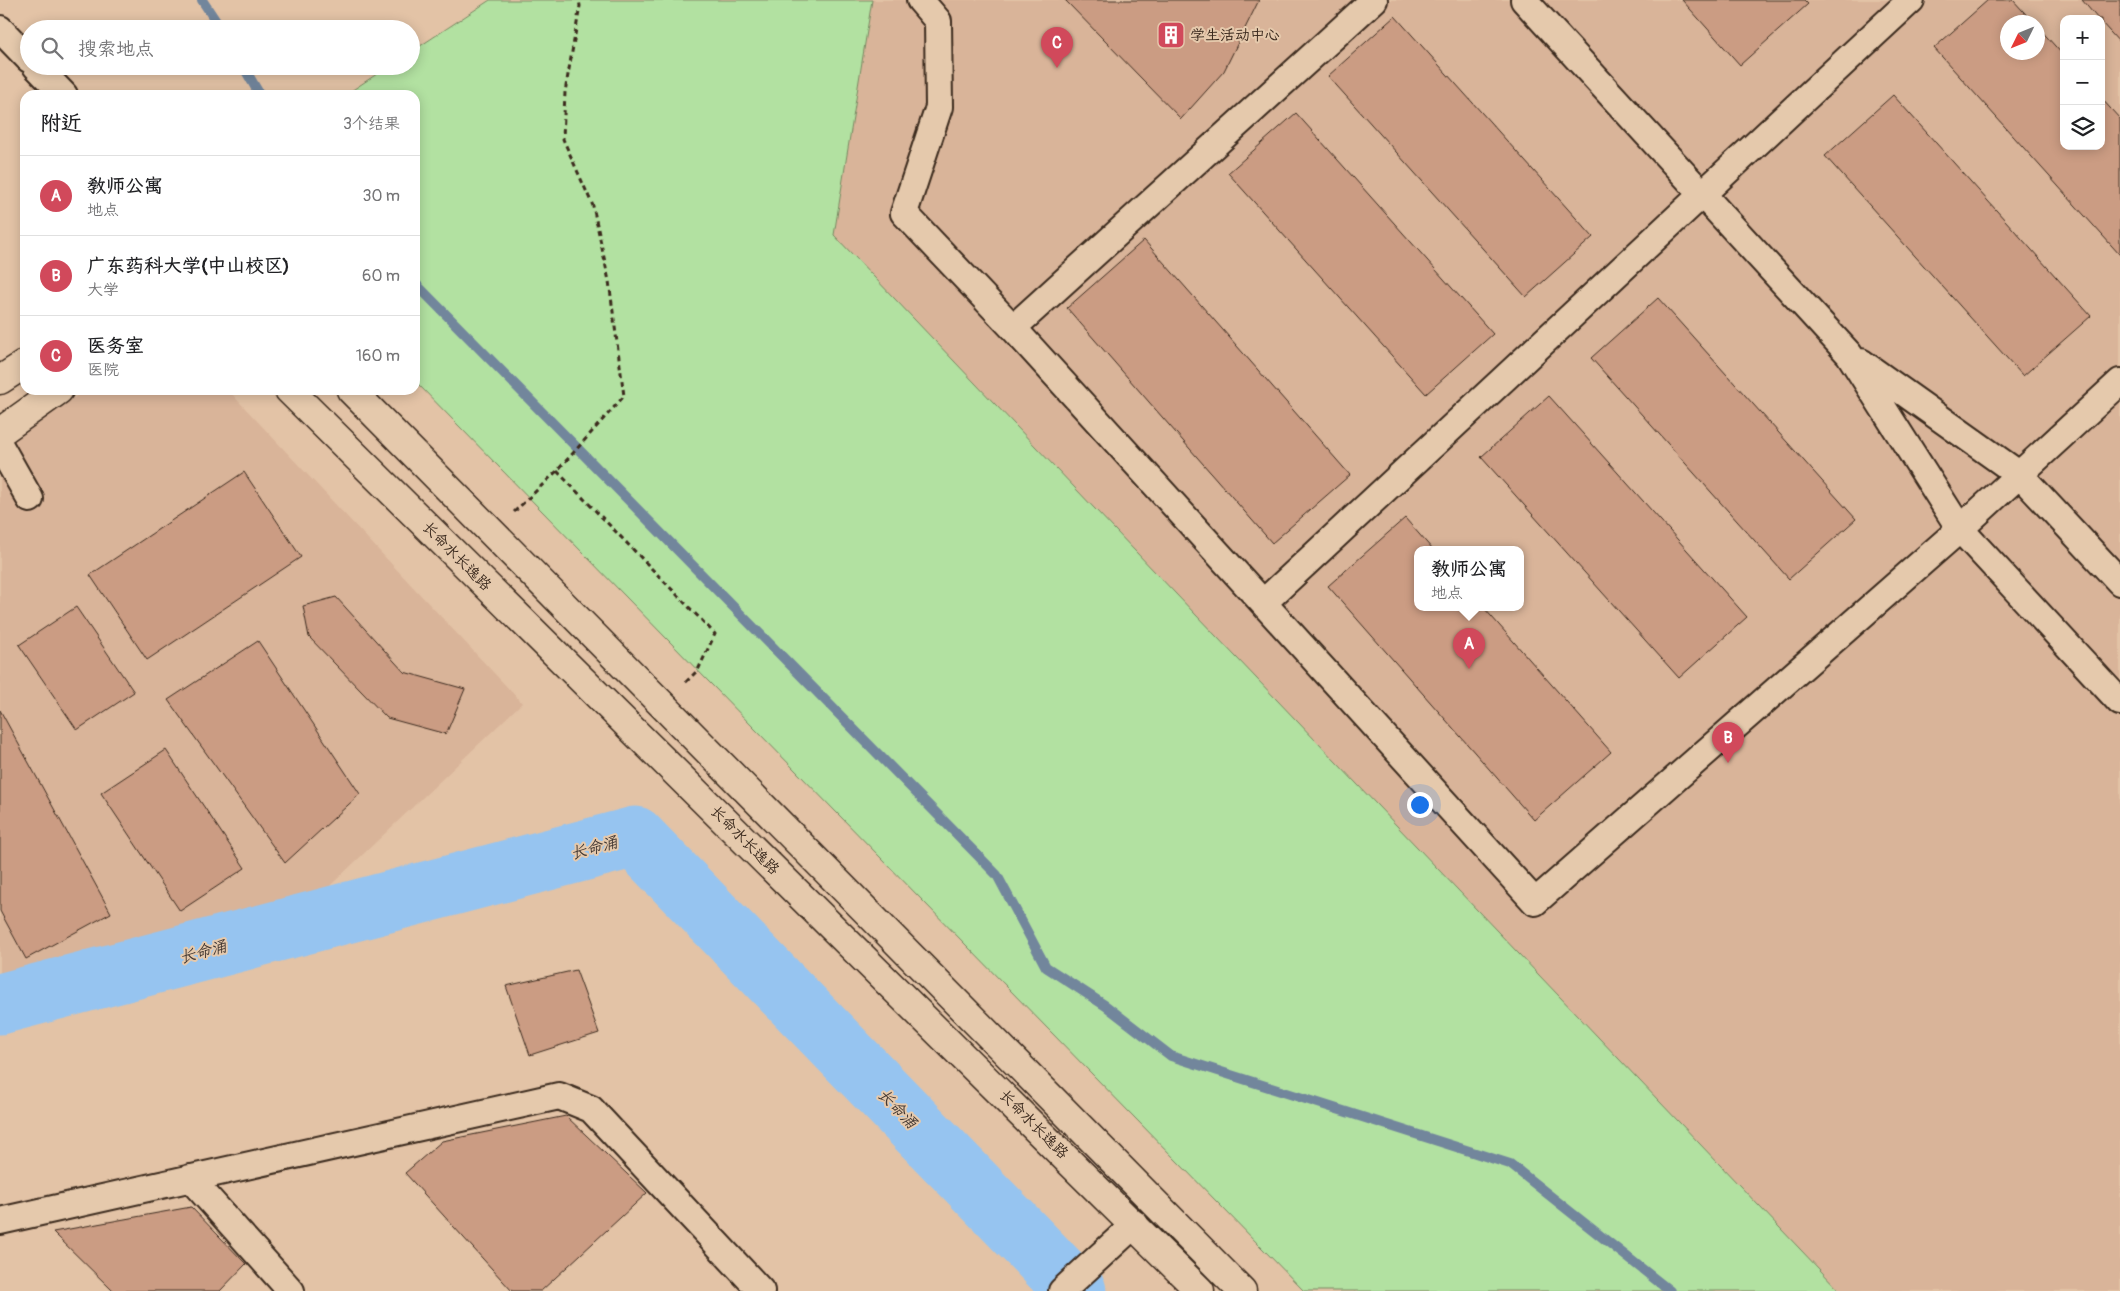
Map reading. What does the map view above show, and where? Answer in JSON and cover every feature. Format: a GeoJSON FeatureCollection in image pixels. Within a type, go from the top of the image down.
{"type":"FeatureCollection","features":[{"type":"Feature","properties":{"kind":"street"},"geometry":{"type":"LineString","coordinates":[[920,0],[938,20],[939,107],[904,213],[1012,328],[1535,902],[2020,475],[2120,382]]}},
{"type":"Feature","properties":{"kind":"street"},"geometry":{"type":"LineString","coordinates":[[1012,328],[1374,0]]}},
{"type":"Feature","properties":{"kind":"street"},"geometry":{"type":"LineString","coordinates":[[1524,0],[1850,354],[1960,528],[2120,702]]}},
{"type":"Feature","properties":{"kind":"street"},"geometry":{"type":"LineString","coordinates":[[1263,603],[1911,0]]}},
{"type":"Feature","properties":{"kind":"street"},"geometry":{"type":"LineString","coordinates":[[0,29],[20,49]]}},
{"type":"Feature","properties":{"kind":"street"},"geometry":{"type":"LineString","coordinates":[[45,75],[59,90]]}},
{"type":"Feature","properties":{"kind":"street"},"geometry":{"type":"LineString","coordinates":[[1850,354],[2020,475],[2120,582]]}},
{"type":"Feature","properties":{"kind":"street"},"geometry":{"type":"LineString","coordinates":[[0,380],[20,367]]}},
{"type":"Feature","properties":{"kind":"street"},"geometry":{"type":"LineString","coordinates":[[0,432],[52,395]]}},
{"type":"Feature","properties":{"kind":"street","name":"长命水长逸路"},"geometry":{"type":"LineString","coordinates":[[294,395],[1135,1224],[1200,1291]]}},
{"type":"Feature","properties":{"kind":"street","name":"长命水长逸路"},"geometry":{"type":"LineString","coordinates":[[356,395],[1242,1291]]}},
{"type":"Feature","properties":{"kind":"street"},"geometry":{"type":"LineString","coordinates":[[0,446],[30,499]]}},
{"type":"Feature","properties":{"kind":"street"},"geometry":{"type":"LineString","coordinates":[[0,1221],[559,1096],[591,1109],[761,1291]]}},
{"type":"Feature","properties":{"kind":"street"},"geometry":{"type":"LineString","coordinates":[[190,1178],[291,1291]]}},
{"type":"Feature","properties":{"kind":"street"},"geometry":{"type":"LineString","coordinates":[[1071,1283],[1135,1224]]}},
{"type":"Feature","properties":{"kind":"path"},"geometry":{"type":"LineString","coordinates":[[491,532],[557,471],[624,396],[609,281],[593,206],[563,139],[565,92],[580,6],[579,0]]}},
{"type":"Feature","properties":{"kind":"path"},"geometry":{"type":"LineString","coordinates":[[557,471],[715,634],[698,670],[662,704]]}},
{"type":"Feature","properties":{"kind":"shaded area"},"geometry":{"type":"Polygon","coordinates":[[[872,0],[2120,0],[2120,1291],[1840,1291],[834,235],[872,0]]]}},
{"type":"Feature","properties":{"kind":"shaded area"},"geometry":{"type":"Polygon","coordinates":[[[78,395],[233,395],[522,703],[293,921],[0,989],[0,450],[78,395]]]}},
{"type":"Feature","properties":{"kind":"green space"},"geometry":{"type":"Polygon","coordinates":[[[490,0],[872,0],[834,235],[1840,1291],[1304,1291],[420,386],[420,90],[353,90],[375,75],[420,75],[420,46],[490,0]]]}},
{"type":"Feature","properties":{"kind":"building","name":"学生活动中心"},"geometry":{"type":"Polygon","coordinates":[[[1065,0],[1259,0],[1224,71],[1181,119],[1065,0]]]}},
{"type":"Feature","properties":{"kind":"building"},"geometry":{"type":"Polygon","coordinates":[[[1682,0],[1804,0],[1808,4],[1740,65],[1682,0]]]}},
{"type":"Feature","properties":{"kind":"building"},"geometry":{"type":"Polygon","coordinates":[[[1988,0],[2013,0],[2027,15],[2000,15],[2000,60],[2045,60],[2045,35],[2060,52],[2060,150],[2105,150],[2105,102],[2120,119],[2120,255],[1934,48],[1988,0]]]}},
{"type":"Feature","properties":{"kind":"building"},"geometry":{"type":"Polygon","coordinates":[[[2082,0],[2120,0],[2120,43],[2105,26],[2105,15],[2095,15],[2082,0]]]}},
{"type":"Feature","properties":{"kind":"building"},"geometry":{"type":"Polygon","coordinates":[[[1395,16],[1593,237],[1526,297],[1328,76],[1395,16]]]}},
{"type":"Feature","properties":{"kind":"building"},"geometry":{"type":"Polygon","coordinates":[[[1893,95],[2091,316],[2023,376],[1825,156],[1893,95]]]}},
{"type":"Feature","properties":{"kind":"building"},"geometry":{"type":"Polygon","coordinates":[[[1296,113],[1493,334],[1426,394],[1228,173],[1296,113]]]}},
{"type":"Feature","properties":{"kind":"building"},"geometry":{"type":"Polygon","coordinates":[[[1144,240],[1350,475],[1272,543],[1067,308],[1144,240]]]}},
{"type":"Feature","properties":{"kind":"building"},"geometry":{"type":"Polygon","coordinates":[[[1658,298],[1856,519],[1789,579],[1591,358],[1658,298]]]}},
{"type":"Feature","properties":{"kind":"building"},"geometry":{"type":"Polygon","coordinates":[[[1549,396],[1747,617],[1679,678],[1481,457],[1549,396]]]}},
{"type":"Feature","properties":{"kind":"building"},"geometry":{"type":"Polygon","coordinates":[[[244,472],[301,557],[147,660],[90,575],[244,472]]]}},
{"type":"Feature","properties":{"kind":"building"},"geometry":{"type":"Polygon","coordinates":[[[1405,518],[1430,546],[1414,546],[1414,611],[1487,611],[1611,752],[1534,820],[1328,586],[1405,518]]]}},
{"type":"Feature","properties":{"kind":"building"},"geometry":{"type":"Polygon","coordinates":[[[336,597],[404,672],[465,689],[446,734],[387,718],[309,637],[303,606],[336,597]]]}},
{"type":"Feature","properties":{"kind":"building"},"geometry":{"type":"Polygon","coordinates":[[[76,607],[134,692],[77,730],[19,645],[76,607]]]}},
{"type":"Feature","properties":{"kind":"building"},"geometry":{"type":"Polygon","coordinates":[[[258,641],[360,794],[285,863],[168,700],[258,641]]]}},
{"type":"Feature","properties":{"kind":"building"},"geometry":{"type":"Polygon","coordinates":[[[0,710],[111,913],[26,959],[0,911],[0,710]]]}},
{"type":"Feature","properties":{"kind":"building"},"geometry":{"type":"Polygon","coordinates":[[[166,750],[245,868],[180,911],[101,793],[166,750]]]}},
{"type":"Feature","properties":{"kind":"building"},"geometry":{"type":"Polygon","coordinates":[[[576,970],[599,1033],[530,1055],[506,986],[576,970]]]}},
{"type":"Feature","properties":{"kind":"building"},"geometry":{"type":"Polygon","coordinates":[[[566,1116],[647,1193],[541,1291],[512,1291],[405,1173],[442,1141],[566,1116]]]}},
{"type":"Feature","properties":{"kind":"building"},"geometry":{"type":"Polygon","coordinates":[[[191,1207],[246,1264],[220,1291],[113,1291],[53,1232],[191,1207]]]}},
{"type":"Feature","properties":{"kind":"waterway"},"geometry":{"type":"LineString","coordinates":[[202,0],[215,20]]}},
{"type":"Feature","properties":{"kind":"waterway"},"geometry":{"type":"LineString","coordinates":[[248,75],[257,90]]}},
{"type":"Feature","properties":{"kind":"waterway"},"geometry":{"type":"LineString","coordinates":[[420,288],[997,875],[1046,967],[1106,1006],[1171,1056],[1510,1164],[1670,1291]]}},
{"type":"Feature","properties":{"kind":"waterway","name":"长命涌"},"geometry":{"type":"LineString","coordinates":[[0,1004],[635,837],[1076,1291]]}},
{"type":"Feature","properties":{"kind":"place","name":"学生活动中心"},"geometry":{"type":"Point","coordinates":[1171,35]}},
{"type":"Feature","properties":{"kind":"place","name":"医务室"},"geometry":{"type":"Point","coordinates":[1057,68]}},
{"type":"Feature","properties":{"kind":"place","name":"教师公寓"},"geometry":{"type":"Point","coordinates":[1469,669]}},
{"type":"Feature","properties":{"kind":"place","name":"广东药科大学(中山校区)"},"geometry":{"type":"Point","coordinates":[1728,763]}}]}
